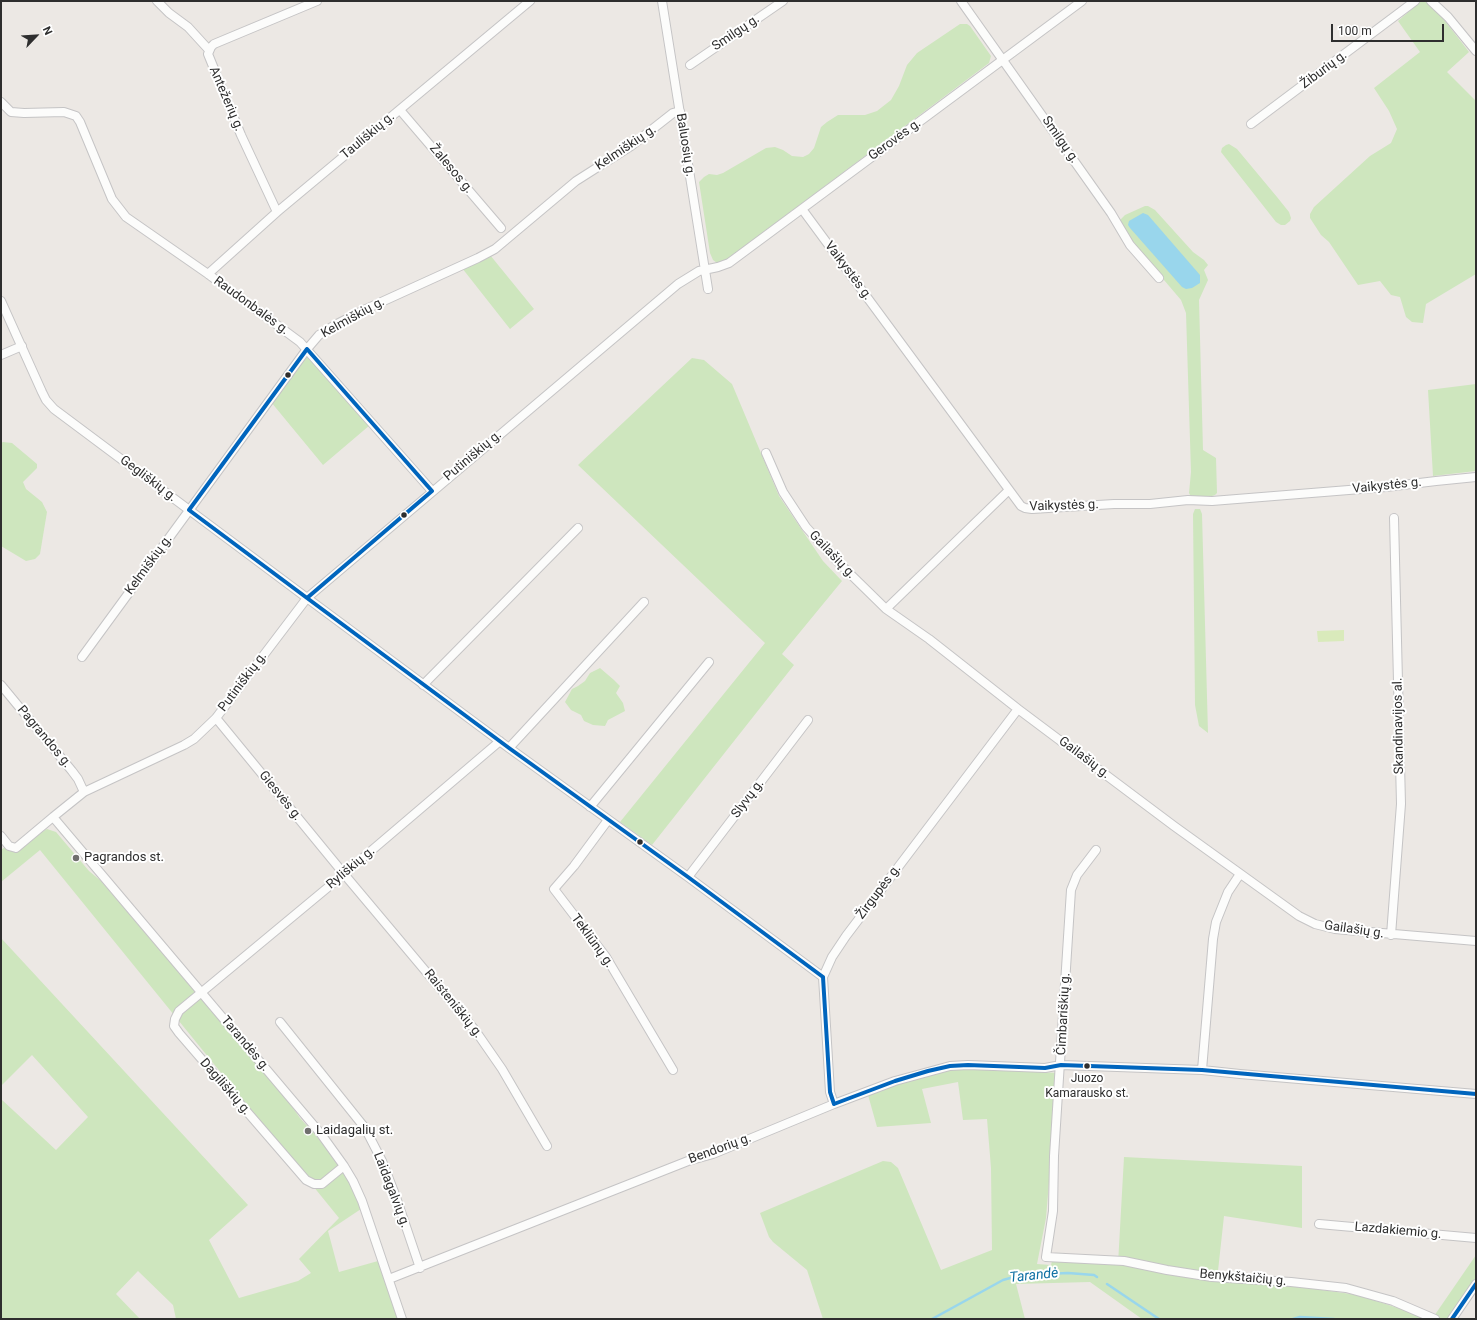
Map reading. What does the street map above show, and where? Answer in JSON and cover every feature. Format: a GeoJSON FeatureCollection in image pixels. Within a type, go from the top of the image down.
{"type":"FeatureCollection","features":[{"type":"Feature","properties":{"kind":"street"},"geometry":{"type":"LineString","coordinates":[[157,1],[169,13],[188,27],[209,50]]}},
{"type":"Feature","properties":{"kind":"street","name":"Antežerių g."},"geometry":{"type":"LineString","coordinates":[[277,212],[208,58],[209,50],[214,44],[317,1]]}},
{"type":"Feature","properties":{"kind":"street","name":"Tauliškių g."},"geometry":{"type":"LineString","coordinates":[[208,274],[277,212],[530,1]]}},
{"type":"Feature","properties":{"kind":"street","name":"Baluosių g."},"geometry":{"type":"LineString","coordinates":[[662,1],[708,289]]}},
{"type":"Feature","properties":{"kind":"street","name":"Smilgų g."},"geometry":{"type":"LineString","coordinates":[[690,65],[783,1]]}},
{"type":"Feature","properties":{"kind":"street","name":"Gerovės g."},"geometry":{"type":"LineString","coordinates":[[705,270],[718,268],[729,263],[1082,1]]}},
{"type":"Feature","properties":{"kind":"street","name":"Žiburių g."},"geometry":{"type":"LineString","coordinates":[[1251,124],[1415,1]]}},
{"type":"Feature","properties":{"kind":"street"},"geometry":{"type":"LineString","coordinates":[[1431,1],[1448,17],[1476,51]]}},
{"type":"Feature","properties":{"kind":"street","name":"Smilgų g."},"geometry":{"type":"LineString","coordinates":[[965,2],[1003,60],[1111,213],[1130,245],[1159,278]]}},
{"type":"Feature","properties":{"kind":"street","name":"Raudonbalės g."},"geometry":{"type":"LineString","coordinates":[[1,102],[12,112],[64,112],[76,116],[80,122],[112,199],[117,207],[126,216],[296,338],[432,491]]}},
{"type":"Feature","properties":{"kind":"street","name":"Žalesos g."},"geometry":{"type":"LineString","coordinates":[[400,110],[501,228]]}},
{"type":"Feature","properties":{"kind":"street","name":"Kelmiškių g."},"geometry":{"type":"LineString","coordinates":[[82,657],[188,510],[307,349],[319,336],[335,325],[366,309],[495,249],[576,181],[631,146],[673,113],[680,111]]}},
{"type":"Feature","properties":{"kind":"street","name":"Vaikystės g."},"geometry":{"type":"LineString","coordinates":[[802,209],[1021,506],[1032,509],[1114,504],[1150,504],[1188,500],[1212,501],[1386,487],[1436,480],[1476,477]]}},
{"type":"Feature","properties":{"kind":"street","name":"Putiniškių g."},"geometry":{"type":"LineString","coordinates":[[53,817],[84,792],[194,739],[216,718],[307,598],[678,284],[694,273],[705,270]]}},
{"type":"Feature","properties":{"kind":"street","name":"Gegliškių g."},"geometry":{"type":"LineString","coordinates":[[1,301],[42,392],[46,400],[54,409],[423,685],[823,977]]}},
{"type":"Feature","properties":{"kind":"street"},"geometry":{"type":"LineString","coordinates":[[1,355],[22,346]]}},
{"type":"Feature","properties":{"kind":"street","name":"Gailašių g."},"geometry":{"type":"LineString","coordinates":[[766,454],[783,492],[806,527],[838,562],[886,609],[929,639],[1018,709],[1299,916],[1315,924],[1335,929],[1476,941]]}},
{"type":"Feature","properties":{"kind":"street"},"geometry":{"type":"LineString","coordinates":[[886,609],[1009,490]]}},
{"type":"Feature","properties":{"kind":"street","name":"Skandinavijos al."},"geometry":{"type":"LineString","coordinates":[[1391,934],[1401,804],[1394,518]]}},
{"type":"Feature","properties":{"kind":"street"},"geometry":{"type":"LineString","coordinates":[[423,685],[578,528]]}},
{"type":"Feature","properties":{"kind":"street"},"geometry":{"type":"LineString","coordinates":[[509,748],[644,602]]}},
{"type":"Feature","properties":{"kind":"street"},"geometry":{"type":"LineString","coordinates":[[590,806],[709,662]]}},
{"type":"Feature","properties":{"kind":"street","name":"Pagrandos g."},"geometry":{"type":"LineString","coordinates":[[1,685],[72,771],[78,779],[84,792]]}},
{"type":"Feature","properties":{"kind":"street","name":"Žirgupės g."},"geometry":{"type":"LineString","coordinates":[[834,1104],[830,1092],[823,977],[832,957],[846,936],[1018,709]]}},
{"type":"Feature","properties":{"kind":"street","name":"Giesvės g."},"geometry":{"type":"LineString","coordinates":[[216,718],[344,874]]}},
{"type":"Feature","properties":{"kind":"street","name":"Slyvų g."},"geometry":{"type":"LineString","coordinates":[[688,877],[808,720]]}},
{"type":"Feature","properties":{"kind":"street","name":"Ryliškių g."},"geometry":{"type":"LineString","coordinates":[[201,993],[500,741]]}},
{"type":"Feature","properties":{"kind":"street"},"geometry":{"type":"LineString","coordinates":[[1,836],[9,846],[16,848],[53,817]]}},
{"type":"Feature","properties":{"kind":"street","name":"Tarandės g."},"geometry":{"type":"LineString","coordinates":[[53,817],[321,1134],[344,1166],[362,1201],[402,1319]]}},
{"type":"Feature","properties":{"kind":"street","name":"Tekliūnų g."},"geometry":{"type":"LineString","coordinates":[[608,820],[554,890],[606,957],[673,1070]]}},
{"type":"Feature","properties":{"kind":"street","name":"Čimbariškių g."},"geometry":{"type":"LineString","coordinates":[[1046,1257],[1053,1210],[1054,1156],[1071,890],[1077,875],[1096,850]]}},
{"type":"Feature","properties":{"kind":"street","name":"Raisteniškių g."},"geometry":{"type":"LineString","coordinates":[[344,874],[475,1030],[502,1069],[547,1146]]}},
{"type":"Feature","properties":{"kind":"street"},"geometry":{"type":"LineString","coordinates":[[1202,1070],[1213,939],[1216,922],[1228,892],[1240,874]]}},
{"type":"Feature","properties":{"kind":"street","name":"Dagiliškių g."},"geometry":{"type":"LineString","coordinates":[[201,993],[179,1011],[175,1019],[174,1026],[179,1033],[306,1180],[314,1184],[322,1184],[344,1166]]}},
{"type":"Feature","properties":{"kind":"street","name":"Laidagalvių g."},"geometry":{"type":"LineString","coordinates":[[280,1022],[365,1128],[384,1168],[420,1268]]}},
{"type":"Feature","properties":{"kind":"street","name":"Bendorių g."},"geometry":{"type":"LineString","coordinates":[[389,1279],[688,1161],[713,1154],[834,1104],[895,1081],[950,1066],[968,1065],[1045,1068],[1061,1065],[1202,1070],[1476,1094]]}},
{"type":"Feature","properties":{"kind":"street","name":"Lazdakiemio g."},"geometry":{"type":"LineString","coordinates":[[1319,1224],[1476,1238]]}},
{"type":"Feature","properties":{"kind":"street","name":"Benykštaičių g."},"geometry":{"type":"LineString","coordinates":[[1046,1257],[1124,1261],[1212,1277],[1291,1282],[1346,1288],[1393,1301],[1435,1319]]}},
{"type":"Feature","properties":{"kind":"street"},"geometry":{"type":"LineString","coordinates":[[1452,1319],[1476,1284]]}},
{"type":"Feature","properties":{"kind":"green space"},"geometry":{"type":"Polygon","coordinates":[[[1421,1],[1426,1],[1442,17],[1469,52],[1447,72],[1476,101],[1476,274],[1426,304],[1423,323],[1412,322],[1406,317],[1400,297],[1391,295],[1380,281],[1358,285],[1329,242],[1321,235],[1310,218],[1310,214],[1314,207],[1370,156],[1391,143],[1397,129],[1389,111],[1374,88],[1420,52],[1398,21],[1421,1]]]}},
{"type":"Feature","properties":{"kind":"green space"},"geometry":{"type":"Polygon","coordinates":[[[960,24],[967,24],[970,26],[991,56],[989,63],[725,261],[717,263],[713,260],[710,253],[699,182],[704,177],[709,174],[717,175],[723,173],[766,148],[775,147],[792,156],[803,157],[809,154],[814,148],[821,127],[838,115],[865,115],[877,111],[891,100],[899,86],[907,65],[917,53],[960,24]]]}},
{"type":"Feature","properties":{"kind":"green space"},"geometry":{"type":"Polygon","coordinates":[[[1229,144],[1237,149],[1289,212],[1291,218],[1285,225],[1281,225],[1276,222],[1221,152],[1222,148],[1229,144]]]}},
{"type":"Feature","properties":{"kind":"green space"},"geometry":{"type":"Polygon","coordinates":[[[1145,206],[1155,210],[1193,252],[1208,265],[1204,270],[1208,280],[1199,300],[1203,450],[1216,458],[1217,493],[1212,496],[1191,497],[1189,493],[1191,472],[1186,313],[1181,300],[1124,233],[1120,225],[1120,220],[1125,215],[1145,206]]]}},
{"type":"Feature","properties":{"kind":"green space"},"geometry":{"type":"Polygon","coordinates":[[[490,255],[534,309],[510,329],[462,268],[490,255]]]}},
{"type":"Feature","properties":{"kind":"green space"},"geometry":{"type":"Polygon","coordinates":[[[307,357],[310,358],[370,425],[323,465],[271,402],[307,357]]]}},
{"type":"Feature","properties":{"kind":"green space"},"geometry":{"type":"Polygon","coordinates":[[[692,358],[704,360],[732,384],[779,496],[823,561],[842,581],[782,654],[794,665],[652,845],[620,822],[765,643],[578,465],[692,358]]]}},
{"type":"Feature","properties":{"kind":"green space"},"geometry":{"type":"Polygon","coordinates":[[[1476,384],[1476,471],[1433,476],[1428,390],[1476,384]]]}},
{"type":"Feature","properties":{"kind":"green space"},"geometry":{"type":"Polygon","coordinates":[[[1,443],[12,443],[37,464],[37,468],[23,482],[26,489],[42,502],[47,512],[40,554],[35,559],[26,561],[1,546],[1,443]]]}},
{"type":"Feature","properties":{"kind":"green space"},"geometry":{"type":"Polygon","coordinates":[[[1195,509],[1200,509],[1202,514],[1208,733],[1199,726],[1195,705],[1193,514],[1195,509]]]}},
{"type":"Feature","properties":{"kind":"green space"},"geometry":{"type":"Polygon","coordinates":[[[1344,630],[1344,641],[1318,642],[1317,631],[1344,630]]]}},
{"type":"Feature","properties":{"kind":"green space"},"geometry":{"type":"Polygon","coordinates":[[[600,668],[620,686],[616,693],[623,703],[625,711],[608,720],[605,726],[593,725],[584,721],[581,715],[571,710],[565,702],[572,689],[585,681],[590,673],[600,668]]]}},
{"type":"Feature","properties":{"kind":"green space"},"geometry":{"type":"Polygon","coordinates":[[[47,829],[56,832],[89,871],[101,881],[288,1101],[300,1118],[333,1155],[348,1180],[361,1209],[328,1231],[339,1272],[378,1261],[398,1319],[176,1319],[173,1305],[138,1271],[116,1294],[140,1319],[1,1319],[1,1099],[56,1150],[88,1117],[32,1055],[1,1086],[1,938],[248,1205],[209,1240],[239,1298],[298,1281],[311,1273],[299,1259],[339,1218],[40,850],[1,882],[1,850],[10,843],[19,851],[47,829]]]}},
{"type":"Feature","properties":{"kind":"green space"},"geometry":{"type":"Polygon","coordinates":[[[963,1068],[1058,1073],[1046,1218],[1037,1264],[1051,1265],[1052,1261],[1118,1264],[1124,1157],[1302,1166],[1302,1228],[1224,1216],[1217,1280],[1308,1288],[1358,1295],[1410,1312],[1425,1319],[1142,1319],[1090,1282],[1016,1284],[1025,1319],[823,1319],[807,1270],[773,1242],[769,1237],[760,1213],[883,1161],[891,1162],[898,1168],[941,1270],[992,1250],[991,1168],[987,1119],[963,1120],[958,1082],[922,1089],[931,1123],[877,1127],[868,1095],[915,1079],[963,1068]]]}},
{"type":"Feature","properties":{"kind":"green space"},"geometry":{"type":"Polygon","coordinates":[[[1476,1255],[1476,1278],[1447,1319],[1432,1319],[1476,1255]]]}},
{"type":"Feature","properties":{"kind":"water"},"geometry":{"type":"Polygon","coordinates":[[[1143,213],[1148,215],[1200,275],[1200,283],[1192,288],[1186,289],[1182,287],[1130,228],[1128,225],[1129,221],[1143,213]]]}},
{"type":"Feature","properties":{"kind":"waterway","name":"Tarandė"},"geometry":{"type":"LineString","coordinates":[[932,1319],[1003,1280],[1021,1275],[1068,1273],[1094,1275],[1097,1277]]}},
{"type":"Feature","properties":{"kind":"waterway","name":"Tarandė"},"geometry":{"type":"LineString","coordinates":[[1107,1284],[1159,1319]]}},
{"type":"Feature","properties":{"kind":"waterway","name":"Tarandė"},"geometry":{"type":"LineString","coordinates":[[1293,1319],[1300,1317],[1334,1319]]}},
{"type":"Feature","properties":{"kind":"transit line"},"geometry":{"type":"LineString","coordinates":[[307,349],[432,491],[307,598],[189,510],[307,349]]}},
{"type":"Feature","properties":{"kind":"transit line"},"geometry":{"type":"LineString","coordinates":[[307,598],[509,748],[688,877],[823,977]]}},
{"type":"Feature","properties":{"kind":"transit line"},"geometry":{"type":"LineString","coordinates":[[823,977],[830,1092],[834,1104]]}},
{"type":"Feature","properties":{"kind":"transit line"},"geometry":{"type":"LineString","coordinates":[[834,1104],[895,1081],[928,1071],[950,1066],[968,1065],[1045,1068],[1061,1065],[1202,1070],[1476,1094]]}},
{"type":"Feature","properties":{"kind":"transit line"},"geometry":{"type":"LineString","coordinates":[[1452,1319],[1476,1284]]}},
{"type":"Feature","properties":{"kind":"place","name":"Pagrandos st."},"geometry":{"type":"Point","coordinates":[76,858]}},
{"type":"Feature","properties":{"kind":"place","name":"Juozo Kamarausko st."},"geometry":{"type":"Point","coordinates":[1087,1066]}},
{"type":"Feature","properties":{"kind":"place","name":"Laidagalių st."},"geometry":{"type":"Point","coordinates":[308,1131]}}]}
